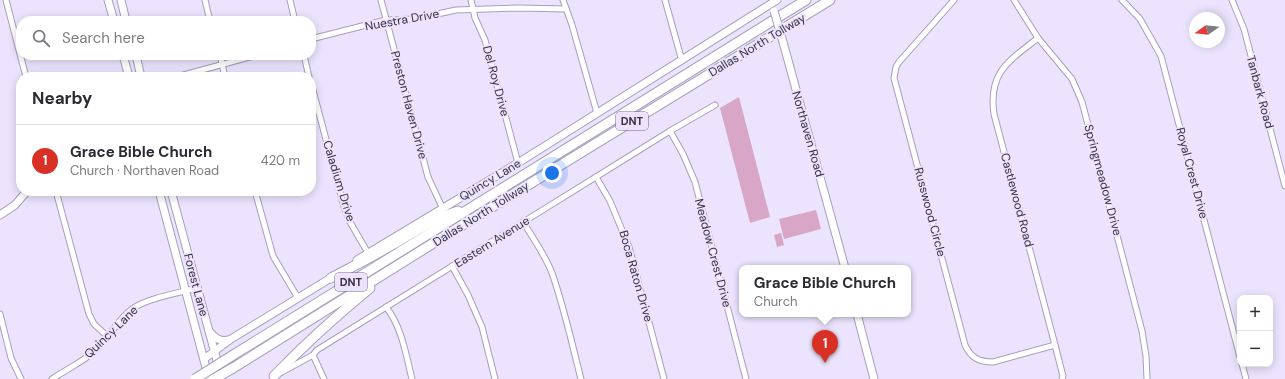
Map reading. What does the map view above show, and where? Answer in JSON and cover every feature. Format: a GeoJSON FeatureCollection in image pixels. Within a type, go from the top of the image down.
{"type":"FeatureCollection","features":[{"type":"Feature","properties":{"kind":"highway","name":"Dallas North Tollway"},"geometry":{"type":"LineString","coordinates":[[195,379],[806,0]]}},
{"type":"Feature","properties":{"kind":"highway","name":"Dallas North Tollway"},"geometry":{"type":"LineString","coordinates":[[214,379],[830,0]]}},
{"type":"Feature","properties":{"kind":"highway"},"geometry":{"type":"LineString","coordinates":[[331,278],[449,214],[471,207]]}},
{"type":"Feature","properties":{"kind":"highway"},"geometry":{"type":"LineString","coordinates":[[272,378],[349,305],[394,268]]}},
{"type":"Feature","properties":{"kind":"street"},"geometry":{"type":"LineString","coordinates":[[6,0],[16,38]]}},
{"type":"Feature","properties":{"kind":"street"},"geometry":{"type":"LineString","coordinates":[[108,0],[113,16]]}},
{"type":"Feature","properties":{"kind":"street"},"geometry":{"type":"LineString","coordinates":[[121,0],[125,16]]}},
{"type":"Feature","properties":{"kind":"street"},"geometry":{"type":"LineString","coordinates":[[205,0],[209,16]]}},
{"type":"Feature","properties":{"kind":"street"},"geometry":{"type":"LineString","coordinates":[[290,0],[294,16]]}},
{"type":"Feature","properties":{"kind":"street","name":"Preston Haven Drive"},"geometry":{"type":"LineString","coordinates":[[381,0],[428,177],[443,209]]}},
{"type":"Feature","properties":{"kind":"street","name":"Del Roy Drive"},"geometry":{"type":"LineString","coordinates":[[471,0],[475,18],[484,40],[518,163]]}},
{"type":"Feature","properties":{"kind":"street"},"geometry":{"type":"LineString","coordinates":[[563,0],[572,25],[597,114]]}},
{"type":"Feature","properties":{"kind":"street"},"geometry":{"type":"LineString","coordinates":[[665,0],[682,61]]}},
{"type":"Feature","properties":{"kind":"street","name":"Russwood Circle"},"geometry":{"type":"LineString","coordinates":[[954,0],[899,62],[896,67],[894,78],[965,345],[974,358],[983,362],[993,362],[1055,345]]}},
{"type":"Feature","properties":{"kind":"street","name":"Springmeadow Drive"},"geometry":{"type":"LineString","coordinates":[[1014,0],[1038,38],[1072,79],[1082,102],[1142,331],[1146,356],[1147,379]]}},
{"type":"Feature","properties":{"kind":"street","name":"Royal Crest Drive"},"geometry":{"type":"LineString","coordinates":[[1122,0],[1140,19],[1161,56],[1237,346]]}},
{"type":"Feature","properties":{"kind":"street","name":"Tanbark Road"},"geometry":{"type":"LineString","coordinates":[[1232,0],[1244,29],[1285,186]]}},
{"type":"Feature","properties":{"kind":"street","name":"Quincy Lane"},"geometry":{"type":"LineString","coordinates":[[204,359],[231,339],[331,278],[368,253],[443,209],[597,114],[774,1]]}},
{"type":"Feature","properties":{"kind":"street","name":"Northaven Road"},"geometry":{"type":"LineString","coordinates":[[774,1],[774,11],[843,265]]}},
{"type":"Feature","properties":{"kind":"street","name":"Nuestra Drive"},"geometry":{"type":"LineString","coordinates":[[316,38],[386,20],[414,19],[456,10],[566,9]]}},
{"type":"Feature","properties":{"kind":"street","name":"Castlewood Road"},"geometry":{"type":"LineString","coordinates":[[1038,38],[1006,63],[997,76],[992,93],[992,102],[1055,345],[1062,379]]}},
{"type":"Feature","properties":{"kind":"street"},"geometry":{"type":"LineString","coordinates":[[22,60],[25,72]]}},
{"type":"Feature","properties":{"kind":"street"},"geometry":{"type":"LineString","coordinates":[[125,60],[128,72]]}},
{"type":"Feature","properties":{"kind":"street"},"geometry":{"type":"LineString","coordinates":[[137,60],[141,72]]}},
{"type":"Feature","properties":{"kind":"street"},"geometry":{"type":"LineString","coordinates":[[221,60],[224,72]]}},
{"type":"Feature","properties":{"kind":"street"},"geometry":{"type":"LineString","coordinates":[[195,72],[240,60]]}},
{"type":"Feature","properties":{"kind":"street"},"geometry":{"type":"LineString","coordinates":[[305,60],[309,72]]}},
{"type":"Feature","properties":{"kind":"street","name":"Caladium Drive"},"geometry":{"type":"LineString","coordinates":[[316,102],[344,207],[350,222],[368,253]]}},
{"type":"Feature","properties":{"kind":"street","name":"Eastern Avenue"},"geometry":{"type":"LineString","coordinates":[[272,378],[313,355],[317,350],[452,266],[670,131],[715,105]]}},
{"type":"Feature","properties":{"kind":"street","name":"Meadow Crest Drive"},"geometry":{"type":"LineString","coordinates":[[670,131],[683,154],[695,182],[746,379]]}},
{"type":"Feature","properties":{"kind":"street","name":"Boca Raton Drive"},"geometry":{"type":"LineString","coordinates":[[596,177],[621,224],[629,247],[664,379]]}},
{"type":"Feature","properties":{"kind":"street"},"geometry":{"type":"LineString","coordinates":[[0,215],[15,205],[23,196]]}},
{"type":"Feature","properties":{"kind":"street"},"geometry":{"type":"LineString","coordinates":[[57,196],[89,314],[94,324],[107,336]]}},
{"type":"Feature","properties":{"kind":"street","name":"Forest Lane"},"geometry":{"type":"LineString","coordinates":[[160,196],[209,379]]}},
{"type":"Feature","properties":{"kind":"street","name":"Forest Lane"},"geometry":{"type":"LineString","coordinates":[[172,196],[222,379]]}},
{"type":"Feature","properties":{"kind":"street"},"geometry":{"type":"LineString","coordinates":[[256,196],[273,256],[298,298]]}},
{"type":"Feature","properties":{"kind":"street"},"geometry":{"type":"LineString","coordinates":[[167,221],[178,218]]}},
{"type":"Feature","properties":{"kind":"street"},"geometry":{"type":"LineString","coordinates":[[523,222],[542,253],[551,272],[581,379]]}},
{"type":"Feature","properties":{"kind":"street"},"geometry":{"type":"LineString","coordinates":[[452,266],[468,295],[482,327],[495,379]]}},
{"type":"Feature","properties":{"kind":"street","name":"Quincy Lane"},"geometry":{"type":"LineString","coordinates":[[52,379],[91,354],[99,347],[123,317],[132,309],[142,304],[197,288]]}},
{"type":"Feature","properties":{"kind":"street"},"geometry":{"type":"LineString","coordinates":[[386,308],[391,314],[402,342],[412,379]]}},
{"type":"Feature","properties":{"kind":"street"},"geometry":{"type":"LineString","coordinates":[[0,314],[11,358],[21,379]]}},
{"type":"Feature","properties":{"kind":"street"},"geometry":{"type":"LineString","coordinates":[[858,317],[874,379]]}},
{"type":"Feature","properties":{"kind":"street"},"geometry":{"type":"LineString","coordinates":[[208,330],[216,339],[223,341],[231,339]]}},
{"type":"Feature","properties":{"kind":"street"},"geometry":{"type":"LineString","coordinates":[[313,355],[324,379]]}},
{"type":"Feature","properties":{"kind":"street"},"geometry":{"type":"LineString","coordinates":[[1243,367],[1246,379]]}},
{"type":"Feature","properties":{"kind":"shaded area"},"geometry":{"type":"Polygon","coordinates":[[[739,97],[770,217],[750,223],[720,108],[739,97]]]}},
{"type":"Feature","properties":{"kind":"shaded area"},"geometry":{"type":"Polygon","coordinates":[[[816,210],[821,229],[784,239],[779,219],[816,210]]]}},
{"type":"Feature","properties":{"kind":"shaded area"},"geometry":{"type":"Polygon","coordinates":[[[781,233],[784,245],[777,247],[774,235],[781,233]]]}},
{"type":"Feature","properties":{"kind":"place","name":"Grace Bible Church"},"geometry":{"type":"Point","coordinates":[825,363]}}]}
